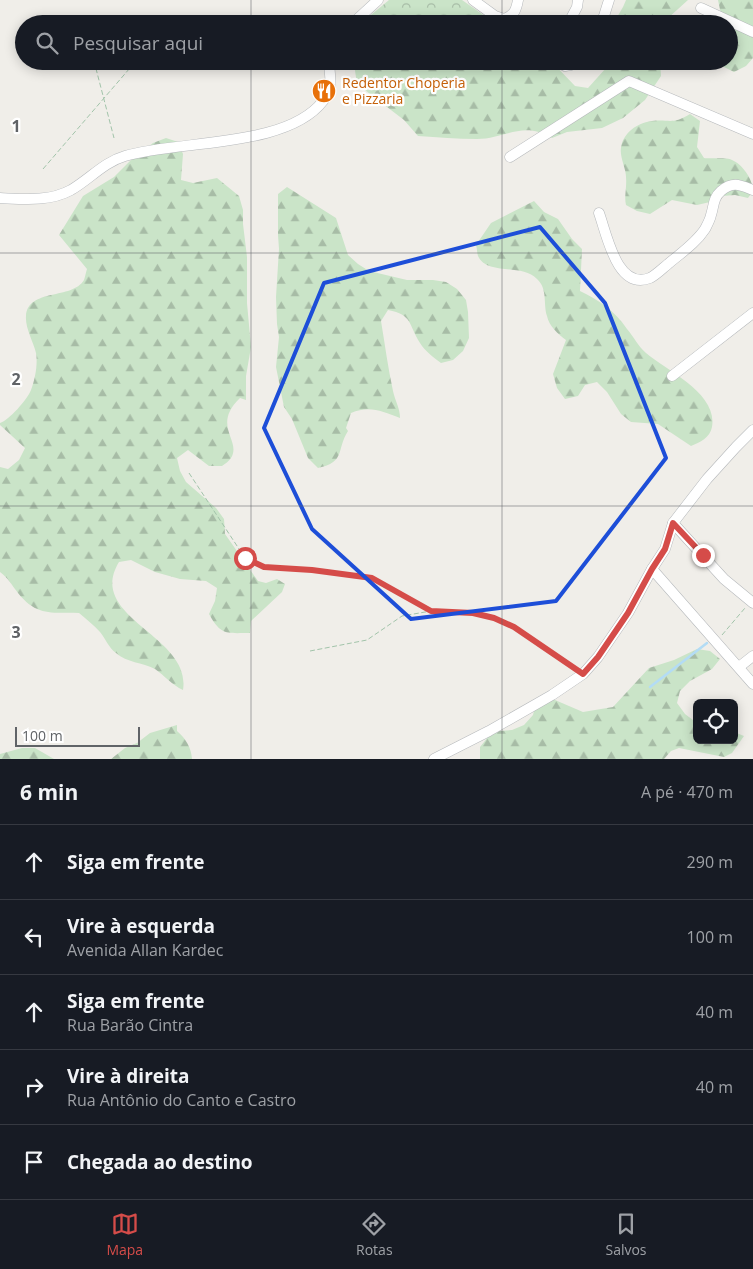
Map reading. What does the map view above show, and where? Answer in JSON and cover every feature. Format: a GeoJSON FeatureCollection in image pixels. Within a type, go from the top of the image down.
{"type":"FeatureCollection","features":[{"type":"Feature","properties":{"kind":"street"},"geometry":{"type":"LineString","coordinates":[[362,15],[378,0]]}},
{"type":"Feature","properties":{"kind":"street"},"geometry":{"type":"LineString","coordinates":[[473,0],[494,15]]}},
{"type":"Feature","properties":{"kind":"street"},"geometry":{"type":"LineString","coordinates":[[513,15],[517,9],[518,0]]}},
{"type":"Feature","properties":{"kind":"street"},"geometry":{"type":"LineString","coordinates":[[573,15],[578,7],[578,0]]}},
{"type":"Feature","properties":{"kind":"street"},"geometry":{"type":"LineString","coordinates":[[604,15],[609,0]]}},
{"type":"Feature","properties":{"kind":"street"},"geometry":{"type":"LineString","coordinates":[[701,8],[716,15]]}},
{"type":"Feature","properties":{"kind":"street"},"geometry":{"type":"LineString","coordinates":[[738,25],[753,32]]}},
{"type":"Feature","properties":{"kind":"street"},"geometry":{"type":"LineString","coordinates":[[0,198],[38,199],[70,191],[108,164],[127,155],[242,137],[278,129],[299,120],[318,107],[330,92],[329,70]]}},
{"type":"Feature","properties":{"kind":"street"},"geometry":{"type":"LineString","coordinates":[[510,157],[629,80],[753,134]]}},
{"type":"Feature","properties":{"kind":"street"},"geometry":{"type":"LineString","coordinates":[[599,213],[617,264],[623,272],[629,277],[638,279],[650,278],[695,242],[712,214],[713,201],[719,192],[729,186],[739,184],[753,190]]}},
{"type":"Feature","properties":{"kind":"street"},"geometry":{"type":"LineString","coordinates":[[672,376],[753,314]]}},
{"type":"Feature","properties":{"kind":"street"},"geometry":{"type":"LineString","coordinates":[[434,759],[489,731],[552,695],[583,674],[598,657],[628,613],[665,549],[673,523],[713,473],[753,430]]}},
{"type":"Feature","properties":{"kind":"street"},"geometry":{"type":"LineString","coordinates":[[673,523],[724,579],[752,602]]}},
{"type":"Feature","properties":{"kind":"street"},"geometry":{"type":"LineString","coordinates":[[652,569],[753,684]]}},
{"type":"Feature","properties":{"kind":"street"},"geometry":{"type":"LineString","coordinates":[[739,667],[753,656]]}},
{"type":"Feature","properties":{"kind":"path"},"geometry":{"type":"LineString","coordinates":[[96,70],[114,138]]}},
{"type":"Feature","properties":{"kind":"path"},"geometry":{"type":"LineString","coordinates":[[43,169],[128,70]]}},
{"type":"Feature","properties":{"kind":"path"},"geometry":{"type":"LineString","coordinates":[[189,473],[245,558],[264,567],[312,570],[372,578],[431,611]]}},
{"type":"Feature","properties":{"kind":"path"},"geometry":{"type":"LineString","coordinates":[[715,642],[752,602]]}},
{"type":"Feature","properties":{"kind":"path"},"geometry":{"type":"LineString","coordinates":[[310,651],[367,640],[402,616],[431,611],[473,613],[514,627],[583,674]]}},
{"type":"Feature","properties":{"kind":"highlighted area"},"geometry":{"type":"Polygon","coordinates":[[[540,227],[605,303],[666,458],[556,601],[411,619],[312,529],[264,428],[324,283],[540,227]]]}},
{"type":"Feature","properties":{"kind":"green space"},"geometry":{"type":"Polygon","coordinates":[[[389,0],[462,0],[483,15],[371,15],[389,0]]]}},
{"type":"Feature","properties":{"kind":"green space"},"geometry":{"type":"Polygon","coordinates":[[[626,0],[688,0],[671,15],[618,15],[626,0]]]}},
{"type":"Feature","properties":{"kind":"green space"},"geometry":{"type":"Polygon","coordinates":[[[718,0],[753,0],[753,58],[746,66],[738,70],[738,15],[721,15],[718,0]]]}},
{"type":"Feature","properties":{"kind":"green space"},"geometry":{"type":"Polygon","coordinates":[[[355,70],[560,70],[575,86],[588,88],[604,70],[661,70],[661,76],[645,100],[623,118],[602,128],[567,132],[552,138],[542,133],[523,130],[477,139],[418,136],[404,120],[357,84],[355,70]]]}},
{"type":"Feature","properties":{"kind":"green space"},"geometry":{"type":"Polygon","coordinates":[[[690,114],[700,121],[697,147],[704,158],[730,159],[736,162],[749,177],[753,186],[752,193],[748,198],[735,195],[722,196],[710,202],[697,205],[672,200],[650,214],[637,211],[626,205],[626,174],[621,154],[621,147],[625,136],[640,124],[652,121],[675,121],[690,114]]]}},
{"type":"Feature","properties":{"kind":"green space"},"geometry":{"type":"Polygon","coordinates":[[[166,138],[178,142],[183,154],[181,180],[193,183],[217,178],[239,196],[243,210],[247,257],[247,303],[251,347],[246,376],[246,400],[240,398],[228,417],[227,425],[233,445],[231,458],[222,466],[209,466],[188,450],[177,458],[180,471],[186,482],[216,508],[224,519],[225,534],[258,581],[266,583],[277,579],[285,584],[282,592],[251,621],[250,633],[230,633],[221,630],[209,614],[215,601],[217,588],[206,581],[180,579],[155,572],[131,560],[119,562],[112,581],[116,598],[127,613],[172,655],[181,671],[183,690],[175,686],[155,669],[130,661],[113,651],[98,629],[79,613],[46,612],[32,606],[25,601],[0,572],[0,467],[8,469],[19,460],[25,448],[0,423],[13,414],[22,404],[34,382],[37,357],[27,325],[26,316],[29,307],[34,301],[70,290],[84,280],[87,269],[59,235],[83,196],[114,177],[131,160],[153,143],[166,138]]]}},
{"type":"Feature","properties":{"kind":"green space"},"geometry":{"type":"Polygon","coordinates":[[[287,187],[336,218],[348,255],[358,264],[369,271],[407,280],[446,282],[457,289],[466,300],[468,312],[469,338],[463,351],[453,360],[441,363],[422,346],[406,318],[388,310],[381,321],[391,382],[400,418],[370,409],[351,413],[346,428],[348,431],[337,459],[318,468],[308,458],[292,419],[284,407],[276,367],[279,337],[276,297],[279,249],[278,194],[287,187]]]}},
{"type":"Feature","properties":{"kind":"green space"},"geometry":{"type":"Polygon","coordinates":[[[534,201],[544,212],[558,219],[572,239],[582,249],[580,291],[612,311],[643,350],[689,384],[707,404],[712,415],[712,427],[704,439],[691,446],[658,424],[631,422],[621,414],[607,392],[597,382],[585,385],[578,396],[565,399],[557,388],[553,374],[566,340],[554,330],[548,320],[543,287],[531,274],[489,266],[478,256],[476,245],[491,223],[534,201]]]}},
{"type":"Feature","properties":{"kind":"green space"},"geometry":{"type":"Polygon","coordinates":[[[697,649],[710,651],[720,659],[712,669],[690,681],[680,691],[677,703],[685,714],[693,720],[693,744],[738,744],[738,734],[744,736],[732,753],[724,757],[679,748],[671,751],[664,759],[480,759],[480,747],[488,737],[499,731],[512,730],[524,725],[533,715],[536,702],[548,697],[583,712],[613,707],[649,668],[674,660],[697,649]]]}},
{"type":"Feature","properties":{"kind":"green space"},"geometry":{"type":"Polygon","coordinates":[[[177,725],[177,731],[188,744],[192,759],[111,759],[150,733],[177,725]]]}},
{"type":"Feature","properties":{"kind":"green space"},"geometry":{"type":"Polygon","coordinates":[[[22,748],[35,748],[54,759],[0,759],[0,754],[22,748]]]}},
{"type":"Feature","properties":{"kind":"waterway"},"geometry":{"type":"LineString","coordinates":[[650,687],[707,643]]}},
{"type":"Feature","properties":{"kind":"place","name":"Redentor Choperia e Pizzaria"},"geometry":{"type":"Point","coordinates":[324,91]}},
{"type":"Feature","properties":{"kind":"route"},"geometry":{"type":"LineString","coordinates":[[245,558],[264,567],[312,570],[372,578],[431,611],[473,613],[494,618],[514,627],[583,674],[598,657],[628,613],[665,549],[673,523],[703,555]]}}]}
